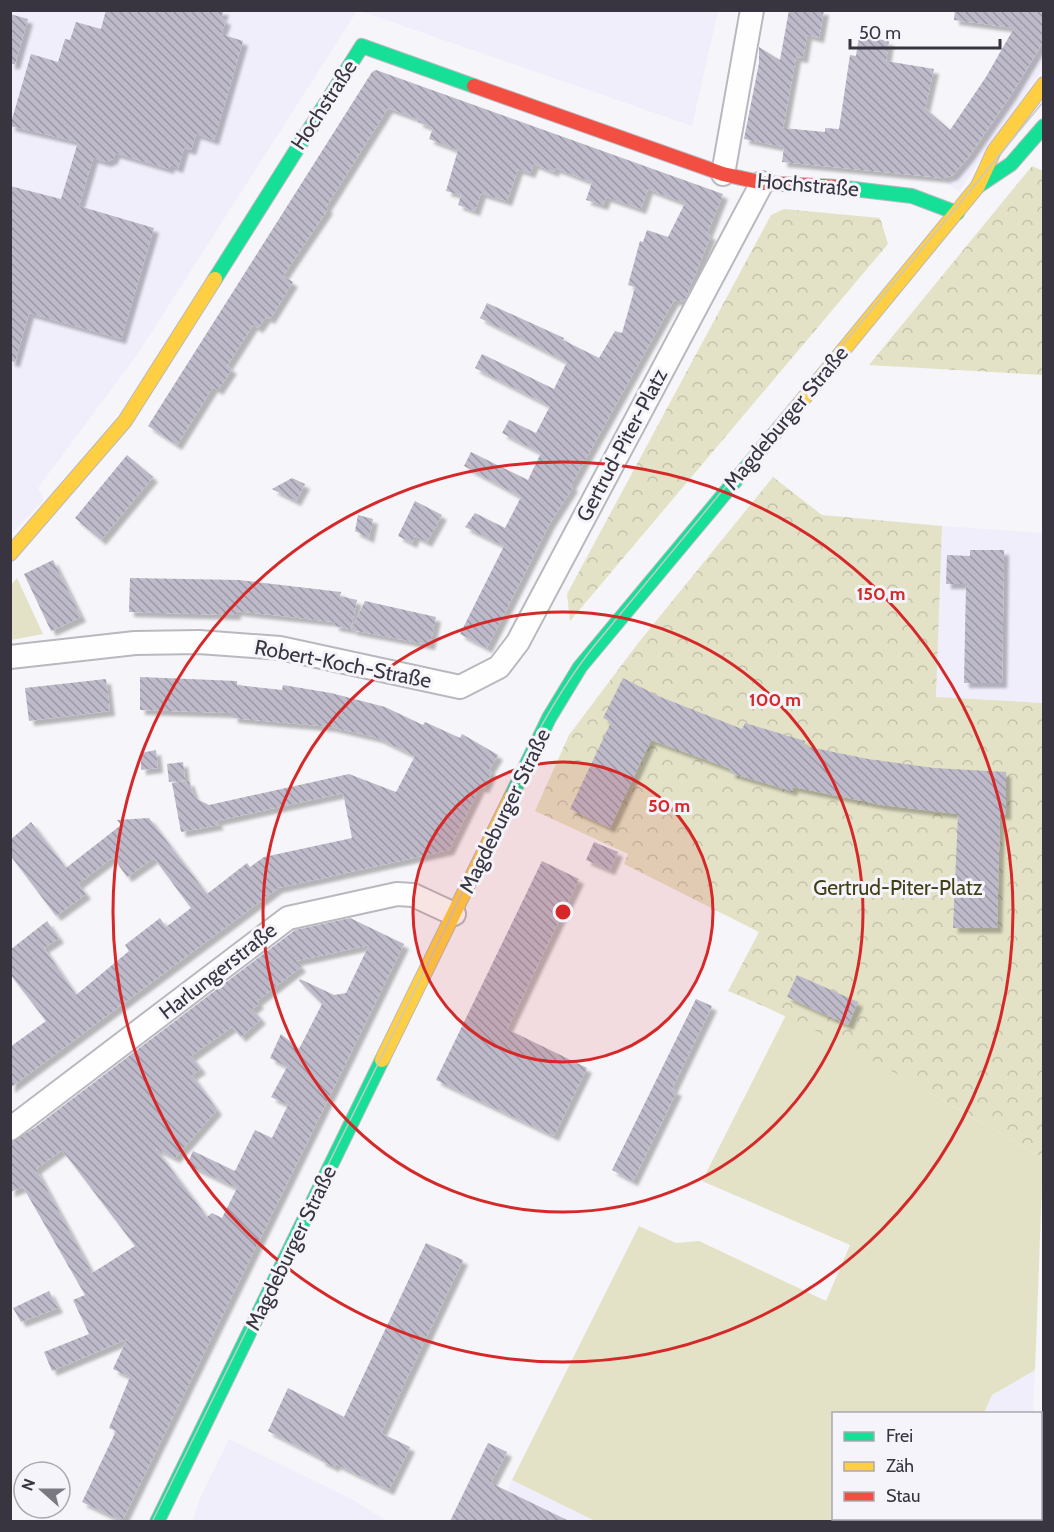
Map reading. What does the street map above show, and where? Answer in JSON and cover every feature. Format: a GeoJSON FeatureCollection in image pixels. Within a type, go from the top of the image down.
{"type":"FeatureCollection","features":[{"type":"Feature","properties":{"kind":"street"},"geometry":{"type":"LineString","coordinates":[[723,174],[752,10]]}},
{"type":"Feature","properties":{"kind":"street","name":"Hochstraße"},"geometry":{"type":"LineString","coordinates":[[10,554],[125,421],[362,46],[723,174],[762,183],[895,193],[939,202],[957,213]]}},
{"type":"Feature","properties":{"kind":"street"},"geometry":{"type":"LineString","coordinates":[[978,186],[994,151],[1040,98]]}},
{"type":"Feature","properties":{"kind":"street"},"geometry":{"type":"LineString","coordinates":[[978,186],[1011,164],[1044,126]]}},
{"type":"Feature","properties":{"kind":"street","name":"Gertrud-Piter-Platz"},"geometry":{"type":"LineString","coordinates":[[460,687],[499,667],[518,642],[762,183]]}},
{"type":"Feature","properties":{"kind":"street","name":"Magdeburger Straße"},"geometry":{"type":"LineString","coordinates":[[158,1521],[549,718],[580,667],[978,186]]}},
{"type":"Feature","properties":{"kind":"street","name":"Robert-Koch-Straße"},"geometry":{"type":"LineString","coordinates":[[10,657],[135,643],[199,642],[280,648],[460,687]]}},
{"type":"Feature","properties":{"kind":"street","name":"Harlungerstraße"},"geometry":{"type":"LineString","coordinates":[[10,1130],[288,918],[397,894],[413,895],[454,914]]}},
{"type":"Feature","properties":{"kind":"shaded area"},"geometry":{"type":"Polygon","coordinates":[[[11,11],[357,11],[137,355],[38,488],[44,500],[11,534],[11,11]]]}},
{"type":"Feature","properties":{"kind":"shaded area"},"geometry":{"type":"Polygon","coordinates":[[[360,11],[718,11],[692,126],[360,11]]]}},
{"type":"Feature","properties":{"kind":"shaded area"},"geometry":{"type":"Polygon","coordinates":[[[1043,45],[1043,69],[959,191],[948,184],[976,151],[1043,45]]]}},
{"type":"Feature","properties":{"kind":"shaded area"},"geometry":{"type":"Polygon","coordinates":[[[942,526],[1043,533],[1043,703],[936,698],[942,526]]]}},
{"type":"Feature","properties":{"kind":"shaded area"},"geometry":{"type":"Polygon","coordinates":[[[1035,1370],[1033,1412],[985,1412],[992,1395],[1035,1370]]]}},
{"type":"Feature","properties":{"kind":"shaded area"},"geometry":{"type":"Polygon","coordinates":[[[229,1439],[353,1500],[387,1521],[193,1521],[200,1498],[229,1439]]]}},
{"type":"Feature","properties":{"kind":"shaded area"},"geometry":{"type":"Polygon","coordinates":[[[512,1480],[595,1521],[493,1522],[512,1480]]]}},
{"type":"Feature","properties":{"kind":"shaded area"},"geometry":{"type":"Polygon","coordinates":[[[1029,1520],[1029,1522],[940,1521],[1029,1520]]]}},
{"type":"Feature","properties":{"kind":"green space"},"geometry":{"type":"Polygon","coordinates":[[[1032,166],[1043,171],[1043,375],[869,365],[1032,166]]]}},
{"type":"Feature","properties":{"kind":"green space"},"geometry":{"type":"Polygon","coordinates":[[[784,209],[880,218],[888,244],[570,621],[567,594],[771,215],[784,209]]]}},
{"type":"Feature","properties":{"kind":"green space","name":"Gertrud-Piter-Platz"},"geometry":{"type":"Polygon","coordinates":[[[773,477],[822,515],[942,526],[936,697],[1043,703],[1043,1158],[849,1048],[728,991],[759,932],[624,864],[628,854],[535,811],[569,735],[639,642],[773,477]]]}},
{"type":"Feature","properties":{"kind":"green space"},"geometry":{"type":"Polygon","coordinates":[[[17,578],[43,634],[11,640],[11,585],[17,578]]]}},
{"type":"Feature","properties":{"kind":"green space"},"geometry":{"type":"Polygon","coordinates":[[[786,1015],[873,1060],[1043,1158],[1035,1370],[992,1395],[984,1412],[832,1412],[832,1520],[940,1521],[595,1521],[512,1480],[639,1226],[676,1243],[699,1241],[826,1301],[850,1245],[702,1181],[786,1015]]]}},
{"type":"Feature","properties":{"kind":"building"},"geometry":{"type":"Polygon","coordinates":[[[106,10],[224,10],[221,18],[226,20],[221,34],[243,41],[214,140],[196,134],[191,150],[184,148],[178,168],[170,165],[169,169],[115,153],[113,159],[106,162],[93,158],[79,206],[154,228],[121,339],[29,313],[15,362],[10,361],[10,186],[61,199],[78,142],[10,126],[31,54],[58,62],[65,39],[70,40],[76,22],[101,29],[106,10]]]}},
{"type":"Feature","properties":{"kind":"building"},"geometry":{"type":"Polygon","coordinates":[[[789,10],[824,10],[819,38],[807,35],[803,58],[796,57],[783,128],[825,132],[825,128],[839,129],[850,55],[856,56],[859,36],[889,41],[886,61],[934,69],[925,108],[950,130],[986,77],[1014,28],[954,20],[955,10],[1044,10],[1044,40],[1011,95],[969,156],[953,175],[944,178],[782,162],[784,147],[744,139],[759,63],[759,47],[780,60],[789,10]]]}},
{"type":"Feature","properties":{"kind":"building"},"geometry":{"type":"Polygon","coordinates":[[[10,14],[28,19],[15,64],[10,64],[10,14]]]}},
{"type":"Feature","properties":{"kind":"building"},"geometry":{"type":"Polygon","coordinates":[[[376,70],[723,194],[707,234],[711,235],[684,302],[674,300],[571,485],[573,487],[550,523],[487,648],[460,634],[504,546],[465,527],[475,513],[505,528],[521,497],[464,466],[471,452],[528,480],[541,453],[502,433],[509,420],[536,433],[550,406],[475,368],[482,354],[554,389],[567,362],[480,318],[487,303],[564,338],[563,340],[599,358],[615,331],[622,333],[635,287],[628,285],[640,241],[643,242],[647,230],[668,237],[685,203],[648,189],[641,209],[606,197],[603,205],[586,200],[592,182],[555,168],[554,172],[534,164],[530,173],[518,169],[507,201],[481,193],[475,211],[458,205],[461,195],[446,191],[458,150],[429,139],[433,128],[418,122],[419,119],[388,108],[326,207],[328,209],[283,276],[293,282],[270,319],[266,317],[258,328],[253,325],[227,366],[232,369],[218,390],[213,387],[177,445],[148,426],[372,72],[376,70]]]}},
{"type":"Feature","properties":{"kind":"building"},"geometry":{"type":"Polygon","coordinates":[[[127,455],[153,477],[101,540],[75,518],[127,455]]]}},
{"type":"Feature","properties":{"kind":"building"},"geometry":{"type":"Polygon","coordinates":[[[292,478],[305,484],[296,501],[272,489],[292,478]]]}},
{"type":"Feature","properties":{"kind":"building"},"geometry":{"type":"Polygon","coordinates":[[[415,501],[442,515],[427,542],[415,536],[412,543],[398,536],[415,501]]]}},
{"type":"Feature","properties":{"kind":"building"},"geometry":{"type":"Polygon","coordinates":[[[358,515],[373,519],[369,538],[355,531],[358,515]]]}},
{"type":"Feature","properties":{"kind":"building"},"geometry":{"type":"Polygon","coordinates":[[[970,550],[1004,550],[1002,683],[964,683],[966,584],[946,584],[947,555],[970,556],[970,550]]]}},
{"type":"Feature","properties":{"kind":"building"},"geometry":{"type":"Polygon","coordinates":[[[53,560],[81,617],[51,631],[24,574],[53,560]]]}},
{"type":"Feature","properties":{"kind":"building"},"geometry":{"type":"Polygon","coordinates":[[[130,578],[239,580],[341,592],[340,596],[357,600],[351,629],[334,626],[335,622],[236,611],[236,615],[129,612],[130,578]]]}},
{"type":"Feature","properties":{"kind":"building"},"geometry":{"type":"Polygon","coordinates":[[[365,601],[436,617],[430,645],[351,630],[365,601]]]}},
{"type":"Feature","properties":{"kind":"building"},"geometry":{"type":"Polygon","coordinates":[[[140,677],[237,681],[237,685],[282,690],[283,685],[331,693],[385,707],[423,725],[425,722],[460,738],[462,734],[498,755],[489,770],[492,772],[484,788],[480,787],[449,850],[278,888],[10,1088],[10,1047],[46,1021],[10,974],[10,950],[47,921],[59,938],[44,948],[76,995],[129,951],[125,945],[160,918],[166,927],[191,908],[154,858],[127,877],[113,857],[78,884],[86,894],[56,916],[10,855],[10,840],[31,822],[66,868],[121,825],[117,820],[149,818],[207,894],[247,863],[250,867],[264,857],[352,838],[343,793],[216,821],[219,825],[181,832],[172,783],[189,781],[195,798],[209,805],[349,774],[396,792],[415,756],[378,738],[331,727],[233,718],[233,713],[140,710],[140,677]]]}},
{"type":"Feature","properties":{"kind":"building"},"geometry":{"type":"Polygon","coordinates":[[[623,678],[658,696],[742,729],[745,723],[805,741],[804,746],[868,759],[934,768],[1006,772],[1006,815],[1000,814],[997,928],[953,928],[958,814],[882,805],[793,787],[792,791],[730,773],[731,769],[651,740],[610,828],[570,809],[611,722],[603,718],[623,678]]]}},
{"type":"Feature","properties":{"kind":"building"},"geometry":{"type":"Polygon","coordinates":[[[106,679],[110,711],[29,721],[25,688],[106,679]]]}},
{"type":"Feature","properties":{"kind":"building"},"geometry":{"type":"Polygon","coordinates":[[[156,750],[158,768],[141,770],[141,753],[156,750]]]}},
{"type":"Feature","properties":{"kind":"building"},"geometry":{"type":"Polygon","coordinates":[[[183,762],[185,780],[169,782],[167,764],[183,762]]]}},
{"type":"Feature","properties":{"kind":"building"},"geometry":{"type":"Polygon","coordinates":[[[594,842],[618,852],[610,870],[586,860],[594,842]]]}},
{"type":"Feature","properties":{"kind":"building"},"geometry":{"type":"Polygon","coordinates":[[[542,861],[579,879],[507,1029],[587,1068],[554,1136],[436,1080],[542,861]]]}},
{"type":"Feature","properties":{"kind":"building"},"geometry":{"type":"Polygon","coordinates":[[[350,918],[404,944],[122,1521],[82,1502],[116,1431],[109,1428],[130,1377],[113,1369],[127,1339],[52,1371],[44,1352],[89,1334],[73,1300],[85,1295],[23,1187],[10,1192],[10,1143],[34,1128],[295,930],[350,918]],[[369,945],[296,961],[301,967],[257,1001],[259,1004],[252,1009],[261,1019],[241,1037],[232,1027],[191,1056],[201,1069],[192,1075],[217,1110],[175,1158],[155,1148],[207,1217],[212,1213],[222,1218],[237,1188],[187,1164],[193,1151],[235,1171],[255,1130],[272,1138],[288,1105],[271,1097],[287,1067],[270,1058],[281,1034],[299,1049],[322,1004],[299,981],[300,979],[334,995],[346,993],[369,945]],[[62,1150],[36,1169],[92,1273],[135,1246],[62,1150]]]}},
{"type":"Feature","properties":{"kind":"building"},"geometry":{"type":"Polygon","coordinates":[[[797,975],[858,1002],[848,1025],[787,997],[797,975]]]}},
{"type":"Feature","properties":{"kind":"building"},"geometry":{"type":"Polygon","coordinates":[[[696,999],[712,1006],[672,1089],[677,1091],[633,1181],[612,1170],[696,999]]]}},
{"type":"Feature","properties":{"kind":"building"},"geometry":{"type":"Polygon","coordinates":[[[426,1243],[463,1260],[381,1433],[410,1447],[389,1490],[336,1464],[334,1467],[268,1431],[288,1388],[344,1417],[426,1243]]]}},
{"type":"Feature","properties":{"kind":"building"},"geometry":{"type":"Polygon","coordinates":[[[49,1291],[58,1308],[21,1322],[13,1308],[49,1291]]]}},
{"type":"Feature","properties":{"kind":"building"},"geometry":{"type":"Polygon","coordinates":[[[488,1443],[507,1452],[491,1483],[569,1521],[450,1521],[488,1443]]]}},
{"type":"Feature","properties":{"kind":"tram line"},"geometry":{"type":"LineString","coordinates":[[152,1522],[445,929],[512,783],[549,712],[594,646],[1044,101]]}},
{"type":"Feature","properties":{"kind":"traffic: fast"},"geometry":{"type":"LineString","coordinates":[[215,279],[362,46],[474,86]]}},
{"type":"Feature","properties":{"kind":"traffic: fast"},"geometry":{"type":"LineString","coordinates":[[978,186],[1011,164],[1044,126]]}},
{"type":"Feature","properties":{"kind":"traffic: fast"},"geometry":{"type":"LineString","coordinates":[[837,187],[912,196],[957,213]]}},
{"type":"Feature","properties":{"kind":"traffic: fast"},"geometry":{"type":"LineString","coordinates":[[511,797],[549,718],[580,667],[795,409]]}},
{"type":"Feature","properties":{"kind":"traffic: fast"},"geometry":{"type":"LineString","coordinates":[[157,1522],[382,1060]]}},
{"type":"Feature","properties":{"kind":"traffic: slow"},"geometry":{"type":"LineString","coordinates":[[795,409],[978,186],[994,151],[1044,84]]}},
{"type":"Feature","properties":{"kind":"traffic: slow"},"geometry":{"type":"LineString","coordinates":[[10,554],[125,421],[215,279]]}},
{"type":"Feature","properties":{"kind":"traffic: slow"},"geometry":{"type":"LineString","coordinates":[[382,1060],[511,797]]}},
{"type":"Feature","properties":{"kind":"traffic: jam"},"geometry":{"type":"LineString","coordinates":[[474,86],[723,174],[763,183],[837,187]]}}]}
